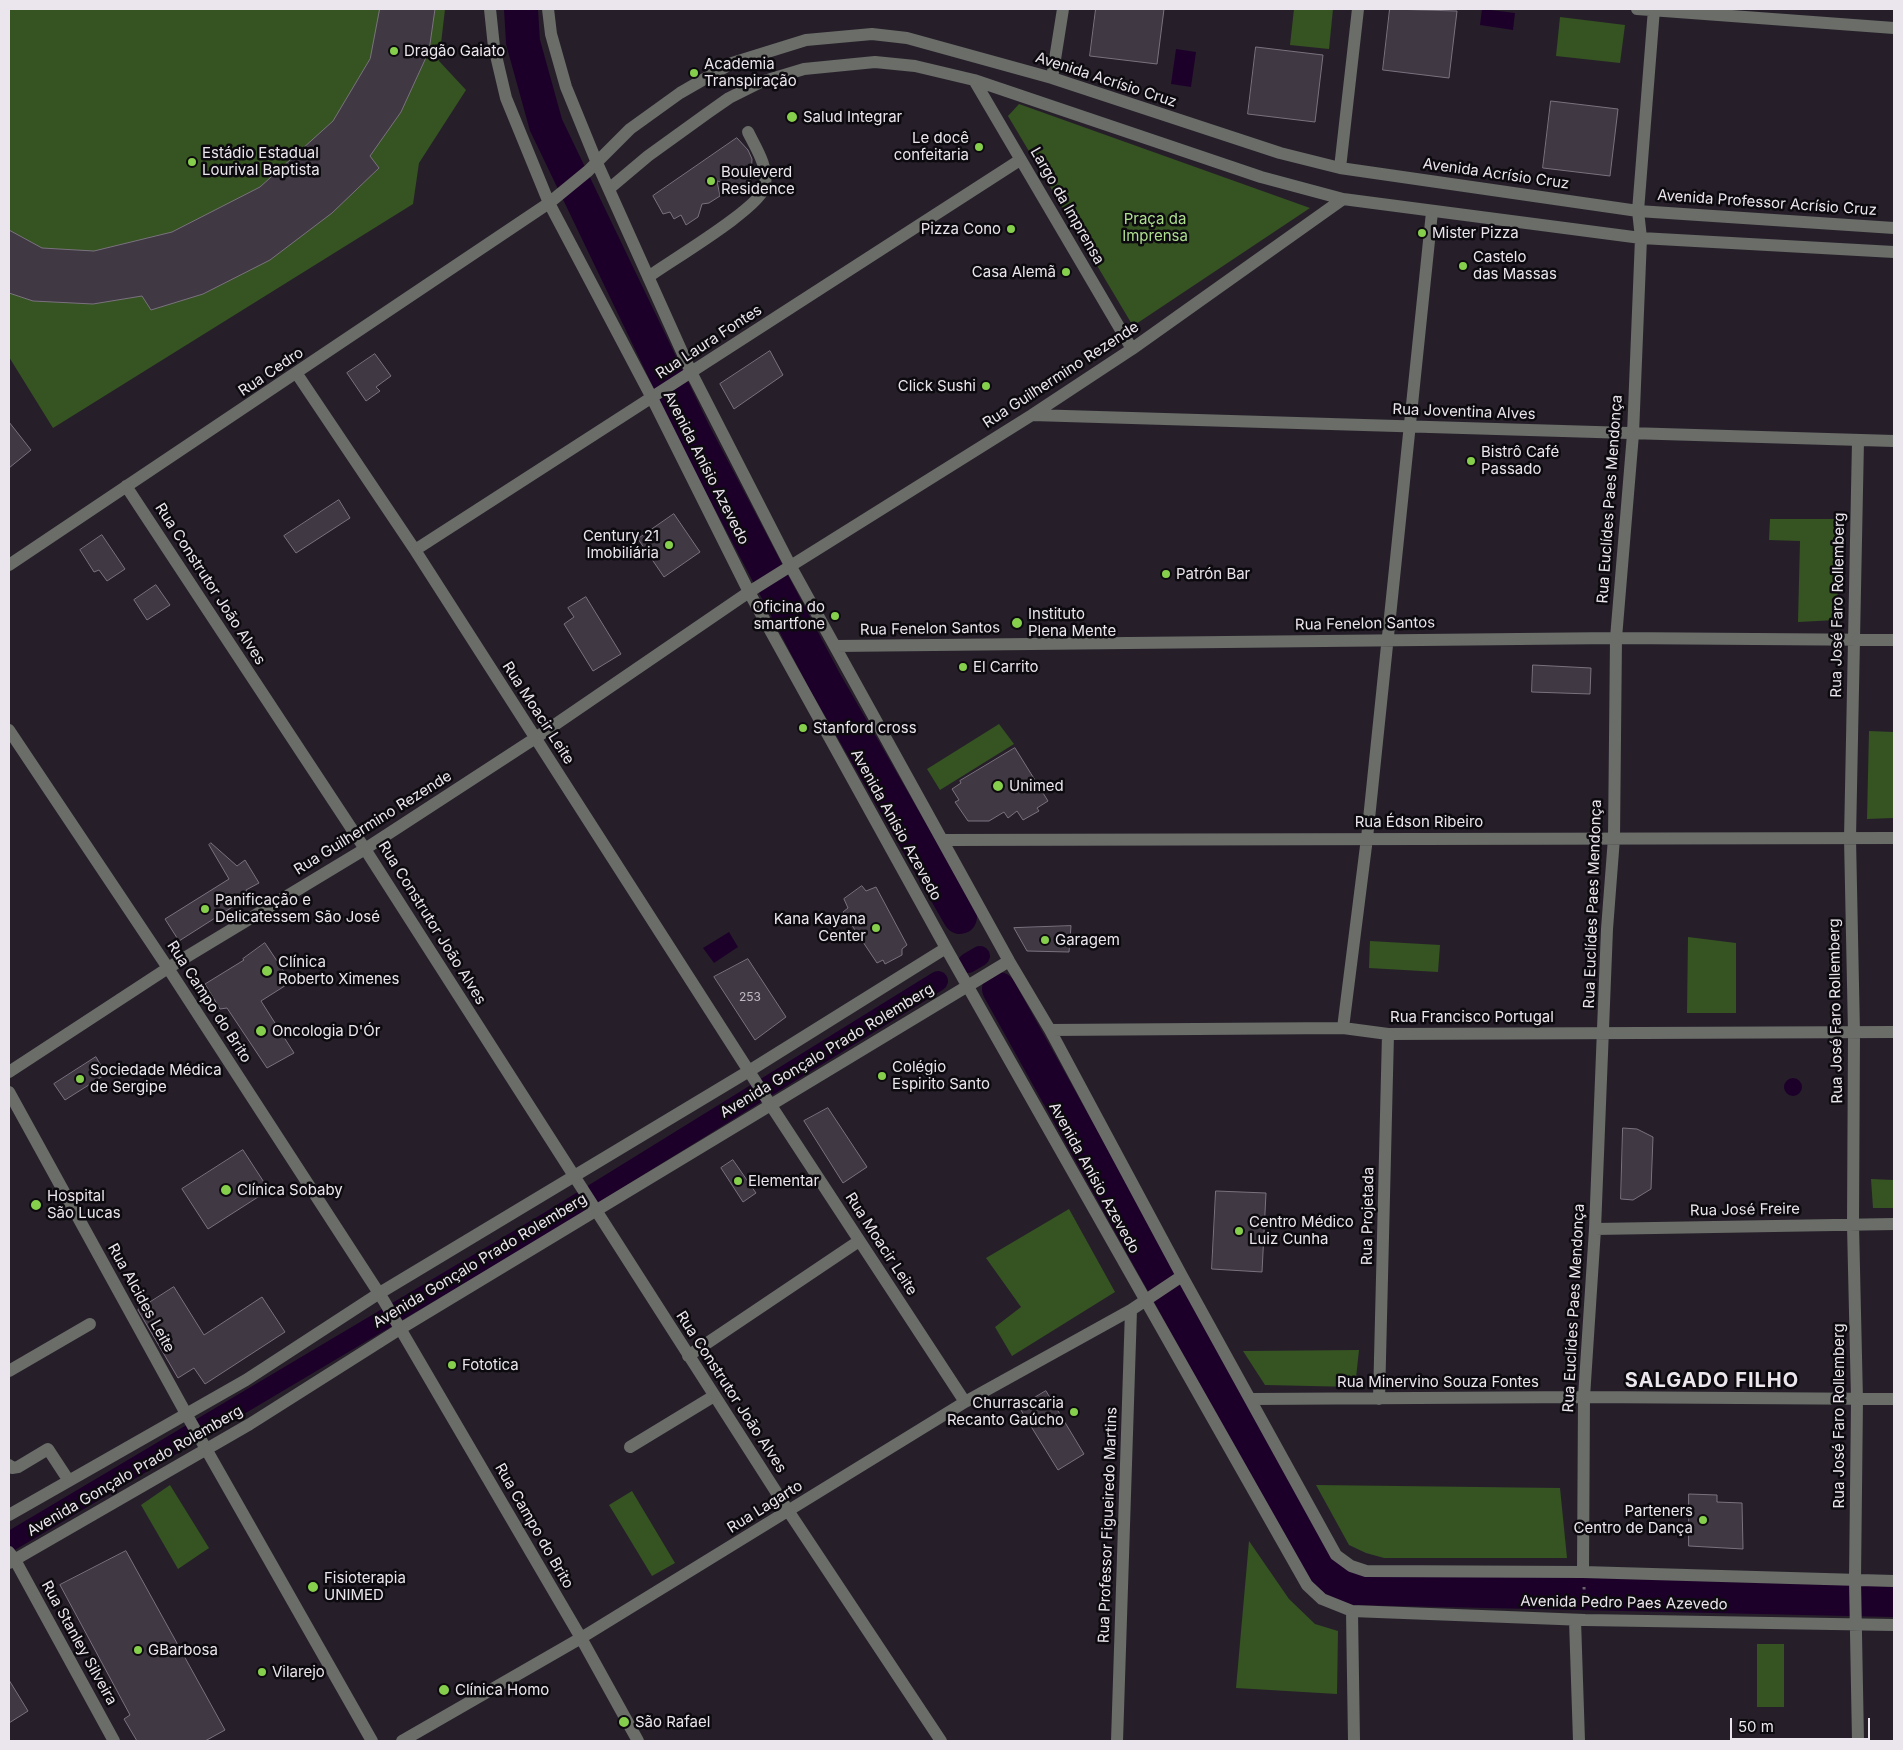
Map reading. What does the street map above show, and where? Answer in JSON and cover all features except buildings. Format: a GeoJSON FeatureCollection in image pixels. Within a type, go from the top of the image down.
{"type":"FeatureCollection","features":[{"type":"Feature","properties":{"kind":"street","name":"Avenida Anísio Azevedo"},"geometry":{"type":"LineString","coordinates":[[490,9],[494,47],[506,98],[549,203],[656,395],[752,590],[946,948],[1307,1585],[1322,1599],[1352,1611]]}},
{"type":"Feature","properties":{"kind":"street","name":"Avenida Anísio Azevedo"},"geometry":{"type":"LineString","coordinates":[[548,9],[551,34],[592,167],[610,188],[648,277],[686,376],[785,570],[836,646],[1009,961],[1050,1030],[1177,1279],[1252,1399],[1336,1555],[1351,1566],[1366,1571]]}},
{"type":"Feature","properties":{"kind":"street"},"geometry":{"type":"LineString","coordinates":[[1052,78],[1063,9]]}},
{"type":"Feature","properties":{"kind":"street"},"geometry":{"type":"LineString","coordinates":[[1340,168],[1358,9]]}},
{"type":"Feature","properties":{"kind":"street"},"geometry":{"type":"LineString","coordinates":[[1637,9],[1894,28]]}},
{"type":"Feature","properties":{"kind":"street","name":"Rua Euclídes Paes Mendonça"},"geometry":{"type":"LineString","coordinates":[[1584,1577],[1584,1397],[1595,1229],[1607,929],[1614,838],[1616,638],[1633,434],[1641,238],[1638,210],[1654,10]]}},
{"type":"Feature","properties":{"kind":"street","name":"Avenida Acrísio Cruz"},"geometry":{"type":"LineString","coordinates":[[560,194],[592,167],[630,129],[689,88],[732,63],[806,40],[872,34],[907,38],[1052,78],[1280,153],[1340,168],[1638,210]]}},
{"type":"Feature","properties":{"kind":"street"},"geometry":{"type":"LineString","coordinates":[[610,188],[648,156],[729,98],[761,82],[804,68],[875,62],[915,66],[974,80],[1261,177],[1342,199],[1641,238],[1894,252]]}},
{"type":"Feature","properties":{"kind":"street","name":"Largo da Imprensa"},"geometry":{"type":"LineString","coordinates":[[974,80],[1132,349]]}},
{"type":"Feature","properties":{"kind":"street"},"geometry":{"type":"LineString","coordinates":[[648,277],[750,208],[765,188],[765,166],[748,132]]}},
{"type":"Feature","properties":{"kind":"street","name":"Rua Laura Fontes"},"geometry":{"type":"LineString","coordinates":[[415,550],[1020,160]]}},
{"type":"Feature","properties":{"kind":"street","name":"Rua Cedro"},"geometry":{"type":"LineString","coordinates":[[9,565],[297,374],[560,194]]}},
{"type":"Feature","properties":{"kind":"street","name":"Rua Guilhermino Rezende"},"geometry":{"type":"LineString","coordinates":[[9,1072],[168,968],[365,848],[534,739],[752,590],[1132,349],[1342,199]]}},
{"type":"Feature","properties":{"kind":"street","name":"Avenida Professor Acrísio Cruz"},"geometry":{"type":"LineString","coordinates":[[1638,210],[1894,228]]}},
{"type":"Feature","properties":{"kind":"street"},"geometry":{"type":"LineString","coordinates":[[1343,1028],[1367,838],[1386,640],[1432,212]]}},
{"type":"Feature","properties":{"kind":"street","name":"Rua Moacir Leite"},"geometry":{"type":"LineString","coordinates":[[297,374],[415,550],[534,739],[767,1100],[965,1402]]}},
{"type":"Feature","properties":{"kind":"street","name":"Rua Joventina Alves"},"geometry":{"type":"LineString","coordinates":[[1032,414],[1894,441]]}},
{"type":"Feature","properties":{"kind":"street","name":"Rua José Faro Rollemberg"},"geometry":{"type":"LineString","coordinates":[[1856,1618],[1857,1400],[1853,1225],[1854,1033],[1850,838],[1858,441]]}},
{"type":"Feature","properties":{"kind":"street","name":"Rua Construtor João Alves"},"geometry":{"type":"LineString","coordinates":[[126,486],[365,848],[688,1356],[941,1741]]}},
{"type":"Feature","properties":{"kind":"street","name":"Rua Fenelon Santos"},"geometry":{"type":"LineString","coordinates":[[836,646],[1616,638],[1894,640]]}},
{"type":"Feature","properties":{"kind":"street","name":"Rua Campo do Brito"},"geometry":{"type":"LineString","coordinates":[[9,730],[168,968],[381,1298],[581,1638],[638,1741]]}},
{"type":"Feature","properties":{"kind":"street","name":"Rua Édson Ribeiro"},"geometry":{"type":"LineString","coordinates":[[944,840],[1894,838]]}},
{"type":"Feature","properties":{"kind":"street","name":"Avenida Gonçalo Prado Rolemberg"},"geometry":{"type":"LineString","coordinates":[[9,1515],[188,1417],[381,1298],[573,1176],[752,1075],[946,948]]}},
{"type":"Feature","properties":{"kind":"street","name":"Avenida Gonçalo Prado Rolemberg"},"geometry":{"type":"LineString","coordinates":[[11,1557],[205,1445],[767,1100],[1009,961]]}},
{"type":"Feature","properties":{"kind":"street","name":"Rua Francisco Portugal"},"geometry":{"type":"LineString","coordinates":[[1050,1030],[1343,1028],[1388,1034],[1894,1032]]}},
{"type":"Feature","properties":{"kind":"street","name":"Rua Projetada"},"geometry":{"type":"LineString","coordinates":[[1379,1399],[1388,1034]]}},
{"type":"Feature","properties":{"kind":"street","name":"Rua Alcides Leite"},"geometry":{"type":"LineString","coordinates":[[9,1092],[205,1445]]}},
{"type":"Feature","properties":{"kind":"street","name":"Rua José Freire"},"geometry":{"type":"LineString","coordinates":[[1595,1229],[1894,1224]]}},
{"type":"Feature","properties":{"kind":"street"},"geometry":{"type":"LineString","coordinates":[[688,1356],[859,1241]]}},
{"type":"Feature","properties":{"kind":"street","name":"Rua Lagarto"},"geometry":{"type":"LineString","coordinates":[[402,1741],[581,1638],[789,1512],[965,1402],[1131,1310],[1177,1279]]}},
{"type":"Feature","properties":{"kind":"street","name":"Rua Professor Figueiredo Martins"},"geometry":{"type":"LineString","coordinates":[[1118,1741],[1131,1310]]}},
{"type":"Feature","properties":{"kind":"street"},"geometry":{"type":"LineString","coordinates":[[9,1371],[90,1324]]}},
{"type":"Feature","properties":{"kind":"street"},"geometry":{"type":"LineString","coordinates":[[630,1447],[714,1396]]}},
{"type":"Feature","properties":{"kind":"street","name":"Rua Minervino Souza Fontes"},"geometry":{"type":"LineString","coordinates":[[1252,1399],[1584,1397],[1894,1400]]}},
{"type":"Feature","properties":{"kind":"street"},"geometry":{"type":"LineString","coordinates":[[205,1445],[372,1741]]}},
{"type":"Feature","properties":{"kind":"street"},"geometry":{"type":"LineString","coordinates":[[9,1465],[12,1468],[18,1467],[48,1449],[69,1481]]}},
{"type":"Feature","properties":{"kind":"street","name":"Rua Stanley Silveira"},"geometry":{"type":"LineString","coordinates":[[11,1557],[114,1741]]}},
{"type":"Feature","properties":{"kind":"street","name":"Avenida Pedro Paes Azevedo"},"geometry":{"type":"LineString","coordinates":[[1366,1571],[1855,1587],[1894,1581]]}},
{"type":"Feature","properties":{"kind":"street"},"geometry":{"type":"LineString","coordinates":[[1352,1611],[1354,1741]]}},
{"type":"Feature","properties":{"kind":"street","name":"Avenida Pedro Paes Azevedo"},"geometry":{"type":"LineString","coordinates":[[1352,1611],[1575,1620],[1856,1618],[1894,1624]]}},
{"type":"Feature","properties":{"kind":"street"},"geometry":{"type":"LineString","coordinates":[[1856,1618],[1858,1741]]}},
{"type":"Feature","properties":{"kind":"street"},"geometry":{"type":"LineString","coordinates":[[1575,1620],[1579,1741]]}},
{"type":"Feature","properties":{"kind":"path"},"geometry":{"type":"LineString","coordinates":[[1584,1577],[1585,1610]]}},
{"type":"Feature","properties":{"kind":"green space","name":"Estádio Estadual Lourival Baptista"},"geometry":{"type":"Polygon","coordinates":[[[9,9],[445,9],[439,61],[466,90],[419,163],[413,204],[53,428],[9,357],[9,9]]]}},
{"type":"Feature","properties":{"kind":"green space"},"geometry":{"type":"Polygon","coordinates":[[[1294,9],[1333,9],[1329,49],[1290,45],[1294,9]]]}},
{"type":"Feature","properties":{"kind":"green space"},"geometry":{"type":"Polygon","coordinates":[[[1560,17],[1625,25],[1620,63],[1556,56],[1560,17]]]}},
{"type":"Feature","properties":{"kind":"green space","name":"Praça da Imprensa"},"geometry":{"type":"Polygon","coordinates":[[[1019,104],[1310,208],[1133,326],[1008,116],[1019,104]]]}},
{"type":"Feature","properties":{"kind":"green space"},"geometry":{"type":"Polygon","coordinates":[[[1770,519],[1839,519],[1837,620],[1798,622],[1800,541],[1769,540],[1770,519]]]}},
{"type":"Feature","properties":{"kind":"green space"},"geometry":{"type":"Polygon","coordinates":[[[999,724],[1014,744],[940,790],[927,769],[999,724]]]}},
{"type":"Feature","properties":{"kind":"green space"},"geometry":{"type":"Polygon","coordinates":[[[1869,731],[1894,732],[1894,818],[1867,819],[1869,731]]]}},
{"type":"Feature","properties":{"kind":"green space"},"geometry":{"type":"Polygon","coordinates":[[[1688,937],[1736,943],[1736,1013],[1687,1013],[1688,937]]]}},
{"type":"Feature","properties":{"kind":"green space"},"geometry":{"type":"Polygon","coordinates":[[[1370,941],[1440,945],[1438,972],[1369,968],[1370,941]]]}},
{"type":"Feature","properties":{"kind":"green space"},"geometry":{"type":"Polygon","coordinates":[[[1871,1179],[1894,1180],[1894,1208],[1873,1208],[1871,1179]]]}},
{"type":"Feature","properties":{"kind":"green space"},"geometry":{"type":"Polygon","coordinates":[[[1069,1209],[1115,1292],[1012,1356],[995,1327],[1021,1307],[986,1258],[1069,1209]]]}},
{"type":"Feature","properties":{"kind":"green space"},"geometry":{"type":"Polygon","coordinates":[[[1359,1350],[1355,1387],[1265,1385],[1243,1351],[1359,1350]]]}},
{"type":"Feature","properties":{"kind":"green space"},"geometry":{"type":"Polygon","coordinates":[[[170,1485],[209,1548],[178,1569],[141,1505],[170,1485]]]}},
{"type":"Feature","properties":{"kind":"green space"},"geometry":{"type":"Polygon","coordinates":[[[1316,1485],[1560,1488],[1567,1558],[1384,1558],[1366,1553],[1349,1545],[1316,1485]]]}},
{"type":"Feature","properties":{"kind":"green space"},"geometry":{"type":"Polygon","coordinates":[[[632,1491],[675,1563],[652,1576],[609,1505],[632,1491]]]}},
{"type":"Feature","properties":{"kind":"green space"},"geometry":{"type":"Polygon","coordinates":[[[1249,1541],[1289,1599],[1315,1624],[1338,1631],[1337,1694],[1236,1688],[1249,1541]]]}},
{"type":"Feature","properties":{"kind":"green space"},"geometry":{"type":"Polygon","coordinates":[[[1757,1644],[1784,1644],[1784,1707],[1757,1707],[1757,1644]]]}},
{"type":"Feature","properties":{"kind":"shaded area"},"geometry":{"type":"Polygon","coordinates":[[[1482,9],[1515,13],[1513,30],[1480,25],[1482,9]]]}},
{"type":"Feature","properties":{"kind":"shaded area"},"geometry":{"type":"Polygon","coordinates":[[[1176,49],[1196,52],[1191,87],[1171,84],[1176,49]]]}},
{"type":"Feature","properties":{"kind":"shaded area"},"geometry":{"type":"Polygon","coordinates":[[[729,932],[738,947],[714,963],[703,948],[729,932]]]}},
{"type":"Feature","properties":{"kind":"shaded area"},"geometry":{"type":"Polygon","coordinates":[[[1789,1078],[1797,1078],[1802,1083],[1800,1094],[1789,1096],[1784,1091],[1784,1083],[1789,1078]]]}},
{"type":"Feature","properties":{"kind":"waterway"},"geometry":{"type":"LineString","coordinates":[[521,9],[523,42],[546,125],[695,435],[824,680],[960,917]]}},
{"type":"Feature","properties":{"kind":"waterway"},"geometry":{"type":"LineString","coordinates":[[968,963],[980,956]]}},
{"type":"Feature","properties":{"kind":"waterway"},"geometry":{"type":"LineString","coordinates":[[9,1542],[548,1222],[938,981]]}},
{"type":"Feature","properties":{"kind":"waterway"},"geometry":{"type":"LineString","coordinates":[[999,989],[1315,1556],[1335,1581],[1352,1588],[1894,1600]]}},
{"type":"Feature","properties":{"kind":"place","name":"Dragão Gaiato"},"geometry":{"type":"Point","coordinates":[394,51]}},
{"type":"Feature","properties":{"kind":"place","name":"Academia Transpiração"},"geometry":{"type":"Point","coordinates":[694,73]}},
{"type":"Feature","properties":{"kind":"place","name":"Salud Integrar"},"geometry":{"type":"Point","coordinates":[792,117]}},
{"type":"Feature","properties":{"kind":"place","name":"Le docê confeitaria"},"geometry":{"type":"Point","coordinates":[979,147]}},
{"type":"Feature","properties":{"kind":"place","name":"Estádio Estadual Lourival Baptista"},"geometry":{"type":"Point","coordinates":[192,162]}},
{"type":"Feature","properties":{"kind":"place","name":"Bouleverd Residence"},"geometry":{"type":"Point","coordinates":[711,181]}},
{"type":"Feature","properties":{"kind":"place","name":"Pizza Cono"},"geometry":{"type":"Point","coordinates":[1011,229]}},
{"type":"Feature","properties":{"kind":"place","name":"Mister Pizza"},"geometry":{"type":"Point","coordinates":[1422,233]}},
{"type":"Feature","properties":{"kind":"place","name":"Castelo das Massas"},"geometry":{"type":"Point","coordinates":[1463,266]}},
{"type":"Feature","properties":{"kind":"place","name":"Casa Alemã"},"geometry":{"type":"Point","coordinates":[1066,272]}},
{"type":"Feature","properties":{"kind":"place","name":"Click Sushi"},"geometry":{"type":"Point","coordinates":[986,386]}},
{"type":"Feature","properties":{"kind":"place","name":"Bistrô Café Passado"},"geometry":{"type":"Point","coordinates":[1471,461]}},
{"type":"Feature","properties":{"kind":"place","name":"Century 21 Imobiliária"},"geometry":{"type":"Point","coordinates":[669,545]}},
{"type":"Feature","properties":{"kind":"place","name":"Patrón Bar"},"geometry":{"type":"Point","coordinates":[1166,574]}},
{"type":"Feature","properties":{"kind":"place","name":"Oficina do smartfone"},"geometry":{"type":"Point","coordinates":[835,616]}},
{"type":"Feature","properties":{"kind":"place","name":"Instituto Plena Mente"},"geometry":{"type":"Point","coordinates":[1017,623]}},
{"type":"Feature","properties":{"kind":"place","name":"El Carrito"},"geometry":{"type":"Point","coordinates":[963,667]}},
{"type":"Feature","properties":{"kind":"place","name":"Stanford cross"},"geometry":{"type":"Point","coordinates":[803,728]}},
{"type":"Feature","properties":{"kind":"place","name":"Unimed"},"geometry":{"type":"Point","coordinates":[998,786]}},
{"type":"Feature","properties":{"kind":"place","name":"Panificação e Delicatessem São José"},"geometry":{"type":"Point","coordinates":[205,909]}},
{"type":"Feature","properties":{"kind":"place","name":"Kana Kayana Center"},"geometry":{"type":"Point","coordinates":[876,928]}},
{"type":"Feature","properties":{"kind":"place","name":"Garagem"},"geometry":{"type":"Point","coordinates":[1045,940]}},
{"type":"Feature","properties":{"kind":"place","name":"Clínica Roberto Ximenes"},"geometry":{"type":"Point","coordinates":[267,971]}},
{"type":"Feature","properties":{"kind":"place","name":"Oncologia D'Ór"},"geometry":{"type":"Point","coordinates":[261,1031]}},
{"type":"Feature","properties":{"kind":"place","name":"Colégio Espirito Santo"},"geometry":{"type":"Point","coordinates":[882,1076]}},
{"type":"Feature","properties":{"kind":"place","name":"Sociedade Médica de Sergipe"},"geometry":{"type":"Point","coordinates":[80,1079]}},
{"type":"Feature","properties":{"kind":"place","name":"Elementar"},"geometry":{"type":"Point","coordinates":[738,1181]}},
{"type":"Feature","properties":{"kind":"place","name":"Clínica Sobaby"},"geometry":{"type":"Point","coordinates":[226,1190]}},
{"type":"Feature","properties":{"kind":"place","name":"Hospital São Lucas"},"geometry":{"type":"Point","coordinates":[36,1205]}},
{"type":"Feature","properties":{"kind":"place","name":"Centro Médico Luiz Cunha"},"geometry":{"type":"Point","coordinates":[1239,1231]}},
{"type":"Feature","properties":{"kind":"place","name":"Fototica"},"geometry":{"type":"Point","coordinates":[452,1365]}},
{"type":"Feature","properties":{"kind":"place","name":"Churrascaria Recanto Gaúcho"},"geometry":{"type":"Point","coordinates":[1074,1412]}},
{"type":"Feature","properties":{"kind":"place","name":"Parteners Centro de Dança"},"geometry":{"type":"Point","coordinates":[1703,1520]}},
{"type":"Feature","properties":{"kind":"place","name":"Fisioterapia UNIMED"},"geometry":{"type":"Point","coordinates":[313,1587]}},
{"type":"Feature","properties":{"kind":"place","name":"GBarbosa"},"geometry":{"type":"Point","coordinates":[138,1650]}},
{"type":"Feature","properties":{"kind":"place","name":"Vilarejo"},"geometry":{"type":"Point","coordinates":[262,1672]}},
{"type":"Feature","properties":{"kind":"place","name":"Clínica Homo"},"geometry":{"type":"Point","coordinates":[444,1690]}},
{"type":"Feature","properties":{"kind":"place","name":"São Rafael"},"geometry":{"type":"Point","coordinates":[624,1722]}},
{"type":"Feature","properties":{"kind":"district","name":"SALGADO FILHO"},"geometry":{"type":"Point","coordinates":[1712,1381]}}]}
